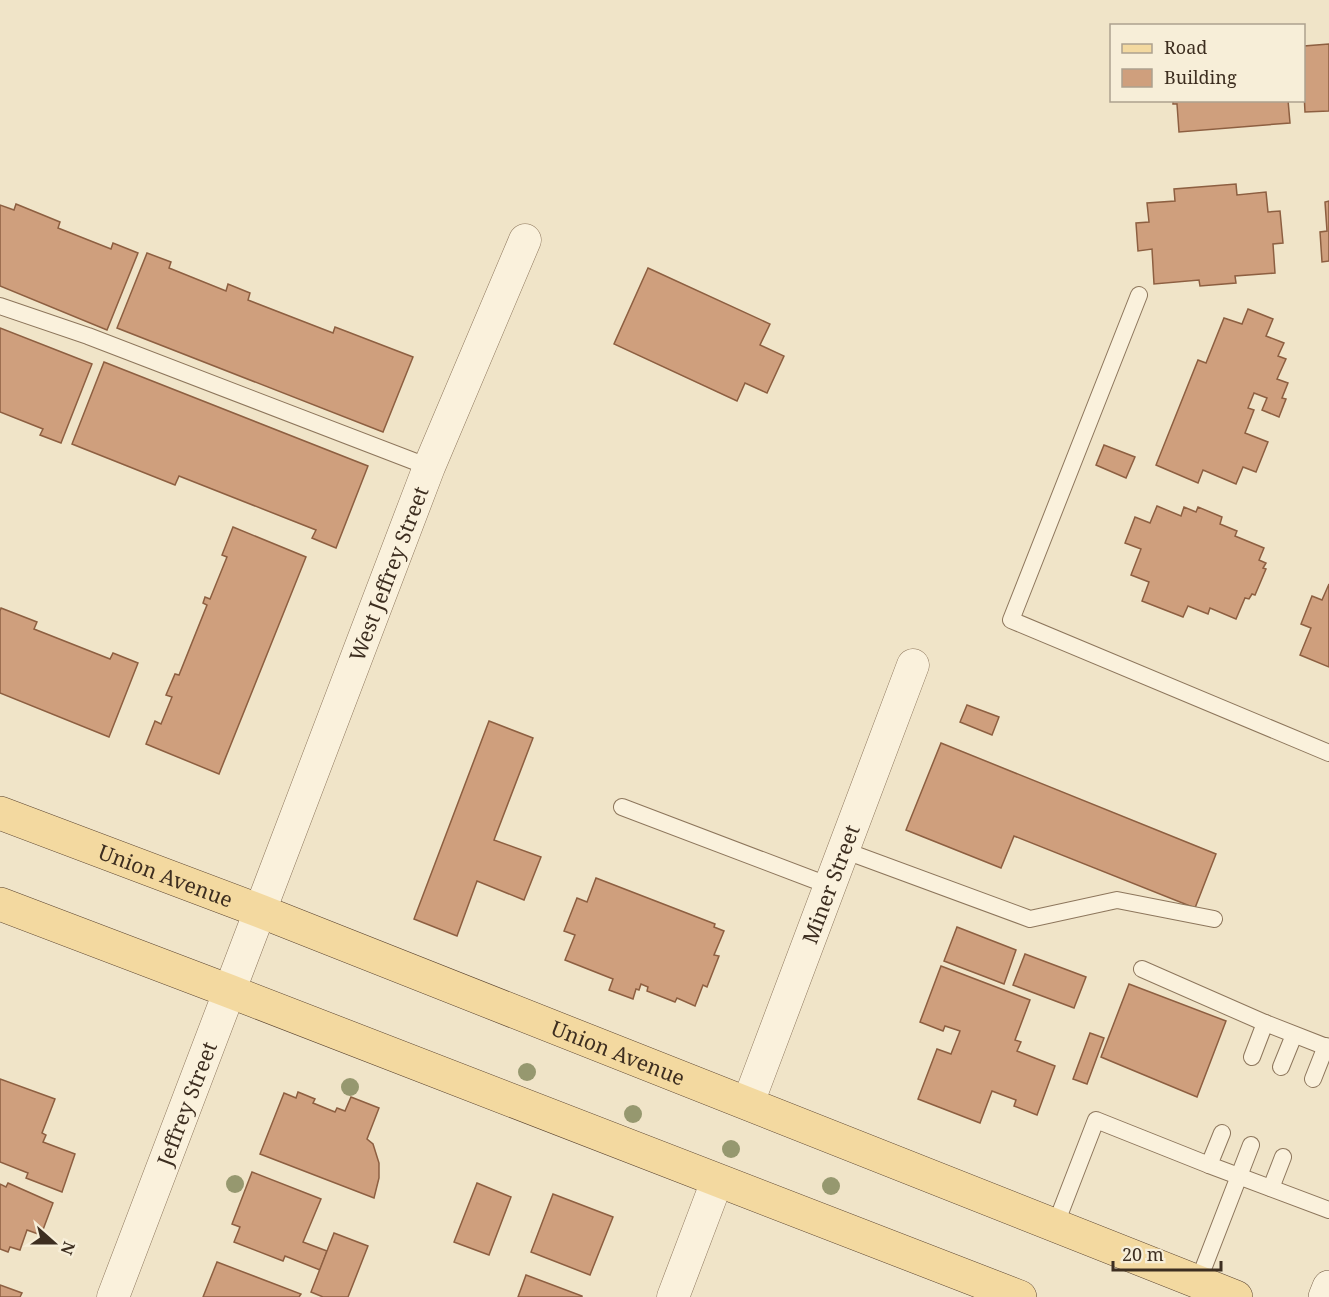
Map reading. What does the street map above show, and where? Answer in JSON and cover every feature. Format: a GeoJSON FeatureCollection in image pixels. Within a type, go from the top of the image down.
{"type":"FeatureCollection","features":[{"type":"Feature","properties":{"kind":"main road","name":"Union Avenue"},"geometry":{"type":"LineString","coordinates":[[0,813],[260,911],[1236,1297]]}},
{"type":"Feature","properties":{"kind":"main road"},"geometry":{"type":"LineString","coordinates":[[0,904],[717,1181],[977,1289],[1020,1297]]}},
{"type":"Feature","properties":{"kind":"main road"},"geometry":{"type":"LineString","coordinates":[[1325,1297],[1329,1287]]}},
{"type":"Feature","properties":{"kind":"street","name":"West Jeffrey Street"},"geometry":{"type":"LineString","coordinates":[[260,911],[429,467],[525,240]]}},
{"type":"Feature","properties":{"kind":"street","name":"Miner Street"},"geometry":{"type":"LineString","coordinates":[[748,1103],[913,665]]}},
{"type":"Feature","properties":{"kind":"street","name":"Jeffrey Street"},"geometry":{"type":"LineString","coordinates":[[113,1297],[260,911]]}},
{"type":"Feature","properties":{"kind":"street"},"geometry":{"type":"LineString","coordinates":[[673,1297],[717,1181]]}},
{"type":"Feature","properties":{"kind":"lane"},"geometry":{"type":"LineString","coordinates":[[1139,295],[1011,620],[1329,753]]}},
{"type":"Feature","properties":{"kind":"lane"},"geometry":{"type":"LineString","coordinates":[[0,306],[88,336],[429,467]]}},
{"type":"Feature","properties":{"kind":"lane"},"geometry":{"type":"LineString","coordinates":[[622,807],[830,886]]}},
{"type":"Feature","properties":{"kind":"lane"},"geometry":{"type":"LineString","coordinates":[[843,850],[1030,919],[1117,900],[1214,919]]}},
{"type":"Feature","properties":{"kind":"lane"},"geometry":{"type":"LineString","coordinates":[[1142,969],[1265,1023],[1327,1047],[1312,1079]]}},
{"type":"Feature","properties":{"kind":"lane"},"geometry":{"type":"LineString","coordinates":[[1252,1057],[1265,1023]]}},
{"type":"Feature","properties":{"kind":"lane"},"geometry":{"type":"LineString","coordinates":[[1281,1067],[1294,1035]]}},
{"type":"Feature","properties":{"kind":"lane"},"geometry":{"type":"LineString","coordinates":[[1055,1226],[1096,1120],[1329,1210]]}},
{"type":"Feature","properties":{"kind":"lane"},"geometry":{"type":"LineString","coordinates":[[1209,1165],[1222,1133]]}},
{"type":"Feature","properties":{"kind":"lane"},"geometry":{"type":"LineString","coordinates":[[1198,1282],[1251,1145]]}},
{"type":"Feature","properties":{"kind":"lane"},"geometry":{"type":"LineString","coordinates":[[1271,1188],[1283,1157]]}},
{"type":"Feature","properties":{"kind":"building"},"geometry":{"type":"Polygon","coordinates":[[[1329,44],[1329,111],[1305,112],[1305,46],[1329,44]]]}},
{"type":"Feature","properties":{"kind":"building"},"geometry":{"type":"Polygon","coordinates":[[[1173,102],[1288,102],[1290,123],[1179,132],[1177,104],[1173,102]]]}},
{"type":"Feature","properties":{"kind":"building"},"geometry":{"type":"Polygon","coordinates":[[[1236,184],[1237,195],[1266,192],[1268,212],[1280,211],[1283,243],[1273,244],[1275,273],[1235,276],[1236,283],[1200,286],[1199,280],[1154,284],[1152,249],[1138,251],[1136,223],[1149,222],[1147,203],[1175,201],[1174,189],[1236,184]]]}},
{"type":"Feature","properties":{"kind":"building"},"geometry":{"type":"Polygon","coordinates":[[[1329,201],[1329,261],[1322,262],[1320,232],[1327,231],[1325,202],[1329,201]]]}},
{"type":"Feature","properties":{"kind":"building"},"geometry":{"type":"Polygon","coordinates":[[[16,204],[60,222],[58,228],[111,249],[113,243],[138,253],[107,330],[0,286],[0,205],[14,210],[16,204]]]}},
{"type":"Feature","properties":{"kind":"building"},"geometry":{"type":"Polygon","coordinates":[[[147,253],[171,262],[169,268],[226,291],[228,284],[250,293],[248,300],[333,333],[335,327],[413,357],[383,432],[117,328],[147,253]]]}},
{"type":"Feature","properties":{"kind":"building"},"geometry":{"type":"Polygon","coordinates":[[[648,268],[770,324],[760,345],[784,356],[767,393],[745,383],[737,401],[614,344],[648,268]]]}},
{"type":"Feature","properties":{"kind":"building"},"geometry":{"type":"Polygon","coordinates":[[[1248,309],[1273,319],[1266,336],[1284,343],[1278,356],[1286,359],[1277,379],[1288,383],[1282,398],[1286,399],[1279,417],[1262,410],[1267,398],[1254,393],[1248,408],[1254,410],[1245,433],[1268,442],[1256,472],[1243,467],[1236,484],[1203,470],[1198,483],[1156,465],[1198,360],[1206,363],[1224,318],[1242,324],[1248,309]]]}},
{"type":"Feature","properties":{"kind":"building"},"geometry":{"type":"Polygon","coordinates":[[[0,328],[92,364],[61,443],[40,435],[43,429],[0,412],[0,328]]]}},
{"type":"Feature","properties":{"kind":"building"},"geometry":{"type":"Polygon","coordinates":[[[104,362],[368,466],[336,548],[312,538],[316,530],[179,476],[175,485],[72,444],[104,362]]]}},
{"type":"Feature","properties":{"kind":"building"},"geometry":{"type":"Polygon","coordinates":[[[1104,445],[1135,457],[1126,478],[1096,465],[1104,445]]]}},
{"type":"Feature","properties":{"kind":"building"},"geometry":{"type":"Polygon","coordinates":[[[1157,506],[1181,516],[1184,507],[1196,512],[1198,507],[1222,517],[1220,524],[1237,531],[1235,536],[1264,548],[1259,560],[1266,563],[1263,568],[1266,569],[1255,595],[1252,594],[1249,599],[1245,598],[1236,619],[1210,608],[1208,614],[1188,606],[1183,617],[1142,601],[1149,582],[1131,575],[1141,549],[1125,543],[1135,517],[1150,523],[1157,506]]]}},
{"type":"Feature","properties":{"kind":"building"},"geometry":{"type":"Polygon","coordinates":[[[233,527],[306,557],[219,774],[146,744],[155,721],[161,724],[172,697],[166,695],[175,674],[179,675],[207,605],[203,603],[205,597],[210,599],[227,557],[222,555],[233,527]]]}},
{"type":"Feature","properties":{"kind":"building"},"geometry":{"type":"Polygon","coordinates":[[[1329,584],[1329,667],[1300,655],[1311,628],[1301,624],[1312,596],[1322,600],[1329,584]]]}},
{"type":"Feature","properties":{"kind":"building"},"geometry":{"type":"Polygon","coordinates":[[[1,608],[37,622],[34,629],[110,659],[113,653],[138,663],[109,737],[0,693],[1,608]]]}},
{"type":"Feature","properties":{"kind":"building"},"geometry":{"type":"Polygon","coordinates":[[[967,705],[999,717],[992,735],[960,722],[967,705]]]}},
{"type":"Feature","properties":{"kind":"building"},"geometry":{"type":"Polygon","coordinates":[[[489,721],[533,738],[494,840],[541,857],[524,900],[477,881],[457,936],[414,919],[489,721]]]}},
{"type":"Feature","properties":{"kind":"building"},"geometry":{"type":"Polygon","coordinates":[[[941,743],[1216,854],[1195,908],[1014,836],[1001,868],[906,830],[941,743]]]}},
{"type":"Feature","properties":{"kind":"building"},"geometry":{"type":"Polygon","coordinates":[[[596,878],[715,924],[714,927],[724,931],[714,955],[719,956],[707,987],[703,985],[695,1006],[677,998],[675,1002],[647,991],[648,987],[641,984],[639,990],[636,989],[633,999],[609,990],[613,979],[565,960],[575,935],[564,931],[577,898],[587,902],[596,878]]]}},
{"type":"Feature","properties":{"kind":"building"},"geometry":{"type":"Polygon","coordinates":[[[957,927],[1016,950],[1004,984],[944,961],[957,927]]]}},
{"type":"Feature","properties":{"kind":"building"},"geometry":{"type":"Polygon","coordinates":[[[1025,954],[1086,977],[1074,1008],[1013,985],[1025,954]]]}},
{"type":"Feature","properties":{"kind":"building"},"geometry":{"type":"Polygon","coordinates":[[[941,966],[1030,1000],[1015,1040],[1021,1042],[1017,1051],[1055,1066],[1037,1115],[1014,1106],[1016,1100],[992,1091],[980,1123],[918,1099],[937,1049],[951,1054],[960,1031],[945,1026],[943,1031],[920,1022],[941,966]]]}},
{"type":"Feature","properties":{"kind":"building"},"geometry":{"type":"Polygon","coordinates":[[[1129,984],[1226,1021],[1197,1097],[1101,1057],[1129,984]]]}},
{"type":"Feature","properties":{"kind":"building"},"geometry":{"type":"Polygon","coordinates":[[[1090,1033],[1104,1038],[1087,1084],[1073,1079],[1090,1033]]]}},
{"type":"Feature","properties":{"kind":"building"},"geometry":{"type":"Polygon","coordinates":[[[0,1079],[55,1099],[42,1133],[46,1135],[43,1142],[75,1154],[62,1192],[26,1178],[28,1173],[0,1162],[0,1079]]]}},
{"type":"Feature","properties":{"kind":"building"},"geometry":{"type":"Polygon","coordinates":[[[298,1092],[315,1099],[313,1103],[335,1112],[337,1108],[345,1111],[351,1097],[379,1108],[367,1139],[373,1144],[379,1163],[379,1178],[374,1198],[260,1154],[284,1093],[296,1098],[298,1092]]]}},
{"type":"Feature","properties":{"kind":"building"},"geometry":{"type":"Polygon","coordinates":[[[252,1172],[321,1199],[303,1242],[327,1251],[320,1270],[285,1256],[283,1261],[234,1242],[240,1227],[232,1224],[252,1172]]]}},
{"type":"Feature","properties":{"kind":"building"},"geometry":{"type":"Polygon","coordinates":[[[8,1183],[53,1203],[41,1235],[27,1230],[20,1250],[10,1247],[8,1252],[0,1249],[0,1184],[6,1187],[8,1183]]]}},
{"type":"Feature","properties":{"kind":"building"},"geometry":{"type":"Polygon","coordinates":[[[477,1183],[511,1197],[489,1255],[454,1242],[477,1183]]]}},
{"type":"Feature","properties":{"kind":"building"},"geometry":{"type":"Polygon","coordinates":[[[553,1194],[613,1217],[590,1275],[531,1252],[553,1194]]]}},
{"type":"Feature","properties":{"kind":"building"},"geometry":{"type":"Polygon","coordinates":[[[334,1233],[368,1246],[348,1297],[323,1297],[311,1292],[334,1233]]]}},
{"type":"Feature","properties":{"kind":"building"},"geometry":{"type":"Polygon","coordinates":[[[217,1262],[301,1294],[299,1297],[203,1297],[217,1262]]]}},
{"type":"Feature","properties":{"kind":"building"},"geometry":{"type":"Polygon","coordinates":[[[526,1275],[582,1296],[582,1297],[518,1297],[526,1275]]]}},
{"type":"Feature","properties":{"kind":"building"},"geometry":{"type":"Polygon","coordinates":[[[0,1285],[22,1293],[20,1297],[0,1297],[0,1285]]]}}]}
